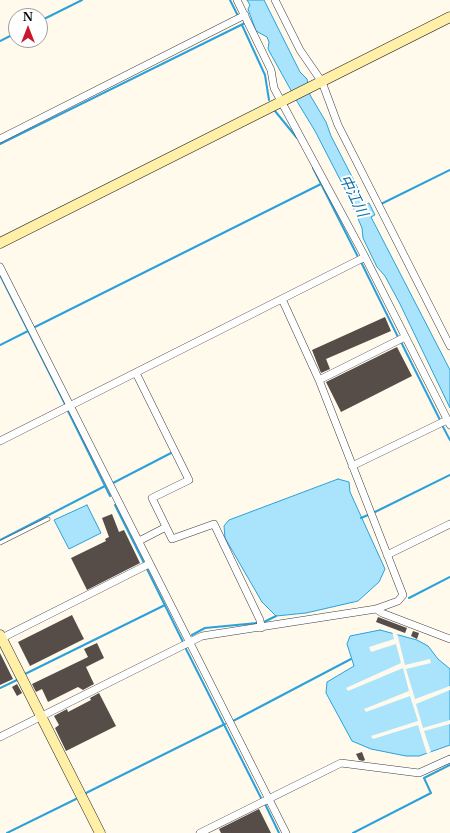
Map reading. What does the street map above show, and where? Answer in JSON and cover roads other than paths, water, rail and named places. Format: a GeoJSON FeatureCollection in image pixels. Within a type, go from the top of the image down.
{"type":"FeatureCollection","features":[{"type":"Feature","properties":{"kind":"street"},"geometry":{"type":"LineString","coordinates":[[237,0],[271,70],[274,88],[365,257],[404,337],[449,422],[352,466]]}},
{"type":"Feature","properties":{"kind":"street"},"geometry":{"type":"LineString","coordinates":[[275,0],[300,50],[319,83],[338,125],[447,333],[450,346]]}},
{"type":"Feature","properties":{"kind":"street"},"geometry":{"type":"LineString","coordinates":[[0,139],[245,15]]}},
{"type":"Feature","properties":{"kind":"street"},"geometry":{"type":"LineString","coordinates":[[0,243],[450,17]]}},
{"type":"Feature","properties":{"kind":"street"},"geometry":{"type":"LineString","coordinates":[[0,441],[365,257]]}},
{"type":"Feature","properties":{"kind":"street"},"geometry":{"type":"LineString","coordinates":[[0,267],[286,833]]}},
{"type":"Feature","properties":{"kind":"street"},"geometry":{"type":"LineString","coordinates":[[0,737],[189,642],[211,633],[261,628],[376,609],[398,601],[403,595],[319,380],[282,299]]}},
{"type":"Feature","properties":{"kind":"street"},"geometry":{"type":"LineString","coordinates":[[319,380],[404,337]]}},
{"type":"Feature","properties":{"kind":"street"},"geometry":{"type":"LineString","coordinates":[[136,372],[189,480],[152,498],[166,527],[172,539],[214,524],[260,620],[261,628]]}},
{"type":"Feature","properties":{"kind":"street"},"geometry":{"type":"LineString","coordinates":[[388,555],[450,524]]}},
{"type":"Feature","properties":{"kind":"street"},"geometry":{"type":"LineString","coordinates":[[139,540],[166,527]]}},
{"type":"Feature","properties":{"kind":"street"},"geometry":{"type":"LineString","coordinates":[[100,833],[0,637],[149,564]]}},
{"type":"Feature","properties":{"kind":"street"},"geometry":{"type":"LineString","coordinates":[[376,609],[382,613],[450,639]]}},
{"type":"Feature","properties":{"kind":"street"},"geometry":{"type":"LineString","coordinates":[[200,833],[341,763],[419,773],[450,759]]}},
{"type":"Feature","properties":{"kind":"lane"},"geometry":{"type":"LineString","coordinates":[[0,543],[48,519]]}},
{"type":"Feature","properties":{"kind":"water","name":"中江川"},"geometry":{"type":"Polygon","coordinates":[[[247,0],[264,0],[300,72],[307,79],[310,95],[326,122],[331,136],[366,204],[369,203],[375,215],[371,217],[450,370],[450,408],[400,304],[385,276],[377,267],[363,238],[362,228],[348,195],[315,131],[268,49],[269,42],[267,37],[256,31],[248,9],[250,5],[247,0]]]}},
{"type":"Feature","properties":{"kind":"water"},"geometry":{"type":"Polygon","coordinates":[[[338,479],[349,482],[350,492],[385,569],[379,582],[358,601],[306,613],[276,616],[262,602],[225,538],[224,526],[229,520],[338,479]]]}},
{"type":"Feature","properties":{"kind":"water"},"geometry":{"type":"Polygon","coordinates":[[[87,505],[101,533],[69,549],[54,520],[87,505]]]}},
{"type":"Feature","properties":{"kind":"water"},"geometry":{"type":"Polygon","coordinates":[[[380,630],[417,640],[428,646],[438,659],[450,669],[450,745],[419,756],[406,756],[371,749],[352,741],[326,693],[327,682],[354,666],[347,644],[350,636],[380,630]]]}},
{"type":"Feature","properties":{"kind":"waterway"},"geometry":{"type":"LineString","coordinates":[[48,17],[82,0]]}},
{"type":"Feature","properties":{"kind":"waterway"},"geometry":{"type":"LineString","coordinates":[[230,0],[238,16]]}},
{"type":"Feature","properties":{"kind":"waterway"},"geometry":{"type":"LineString","coordinates":[[0,144],[245,23]]}},
{"type":"Feature","properties":{"kind":"waterway"},"geometry":{"type":"LineString","coordinates":[[242,25],[265,75],[269,100]]}},
{"type":"Feature","properties":{"kind":"waterway"},"geometry":{"type":"LineString","coordinates":[[0,41],[8,37]]}},
{"type":"Feature","properties":{"kind":"waterway"},"geometry":{"type":"LineString","coordinates":[[275,111],[297,138]]}},
{"type":"Feature","properties":{"kind":"waterway"},"geometry":{"type":"LineString","coordinates":[[313,168],[358,257]]}},
{"type":"Feature","properties":{"kind":"waterway"},"geometry":{"type":"LineString","coordinates":[[381,204],[450,170]]}},
{"type":"Feature","properties":{"kind":"waterway"},"geometry":{"type":"LineString","coordinates":[[33,328],[321,184]]}},
{"type":"Feature","properties":{"kind":"waterway"},"geometry":{"type":"LineString","coordinates":[[361,262],[398,337]]}},
{"type":"Feature","properties":{"kind":"waterway"},"geometry":{"type":"LineString","coordinates":[[0,275],[65,404]]}},
{"type":"Feature","properties":{"kind":"waterway"},"geometry":{"type":"LineString","coordinates":[[0,345],[28,331]]}},
{"type":"Feature","properties":{"kind":"waterway"},"geometry":{"type":"LineString","coordinates":[[401,342],[440,420]]}},
{"type":"Feature","properties":{"kind":"waterway"},"geometry":{"type":"LineString","coordinates":[[68,411],[110,496]]}},
{"type":"Feature","properties":{"kind":"waterway"},"geometry":{"type":"LineString","coordinates":[[442,425],[450,440]]}},
{"type":"Feature","properties":{"kind":"waterway"},"geometry":{"type":"LineString","coordinates":[[113,483],[173,452]]}},
{"type":"Feature","properties":{"kind":"waterway"},"geometry":{"type":"LineString","coordinates":[[375,512],[450,475]]}},
{"type":"Feature","properties":{"kind":"waterway"},"geometry":{"type":"LineString","coordinates":[[0,540],[105,486]]}},
{"type":"Feature","properties":{"kind":"waterway"},"geometry":{"type":"LineString","coordinates":[[115,505],[144,563]]}},
{"type":"Feature","properties":{"kind":"waterway"},"geometry":{"type":"LineString","coordinates":[[361,518],[368,515]]}},
{"type":"Feature","properties":{"kind":"waterway"},"geometry":{"type":"LineString","coordinates":[[147,569],[183,642]]}},
{"type":"Feature","properties":{"kind":"waterway"},"geometry":{"type":"LineString","coordinates":[[409,598],[450,577]]}},
{"type":"Feature","properties":{"kind":"waterway"},"geometry":{"type":"LineString","coordinates":[[25,674],[165,605]]}},
{"type":"Feature","properties":{"kind":"waterway"},"geometry":{"type":"LineString","coordinates":[[264,622],[276,616]]}},
{"type":"Feature","properties":{"kind":"waterway"},"geometry":{"type":"LineString","coordinates":[[192,635],[205,628],[257,623]]}},
{"type":"Feature","properties":{"kind":"waterway"},"geometry":{"type":"LineString","coordinates":[[185,647],[262,800]]}},
{"type":"Feature","properties":{"kind":"waterway"},"geometry":{"type":"LineString","coordinates":[[233,721],[351,659]]}},
{"type":"Feature","properties":{"kind":"waterway"},"geometry":{"type":"LineString","coordinates":[[0,688],[17,680]]}},
{"type":"Feature","properties":{"kind":"waterway"},"geometry":{"type":"LineString","coordinates":[[84,794],[225,724]]}},
{"type":"Feature","properties":{"kind":"waterway"},"geometry":{"type":"LineString","coordinates":[[353,833],[431,793],[424,778],[450,765]]}},
{"type":"Feature","properties":{"kind":"waterway"},"geometry":{"type":"LineString","coordinates":[[7,833],[76,799]]}},
{"type":"Feature","properties":{"kind":"waterway"},"geometry":{"type":"LineString","coordinates":[[265,804],[279,833]]}}]}
